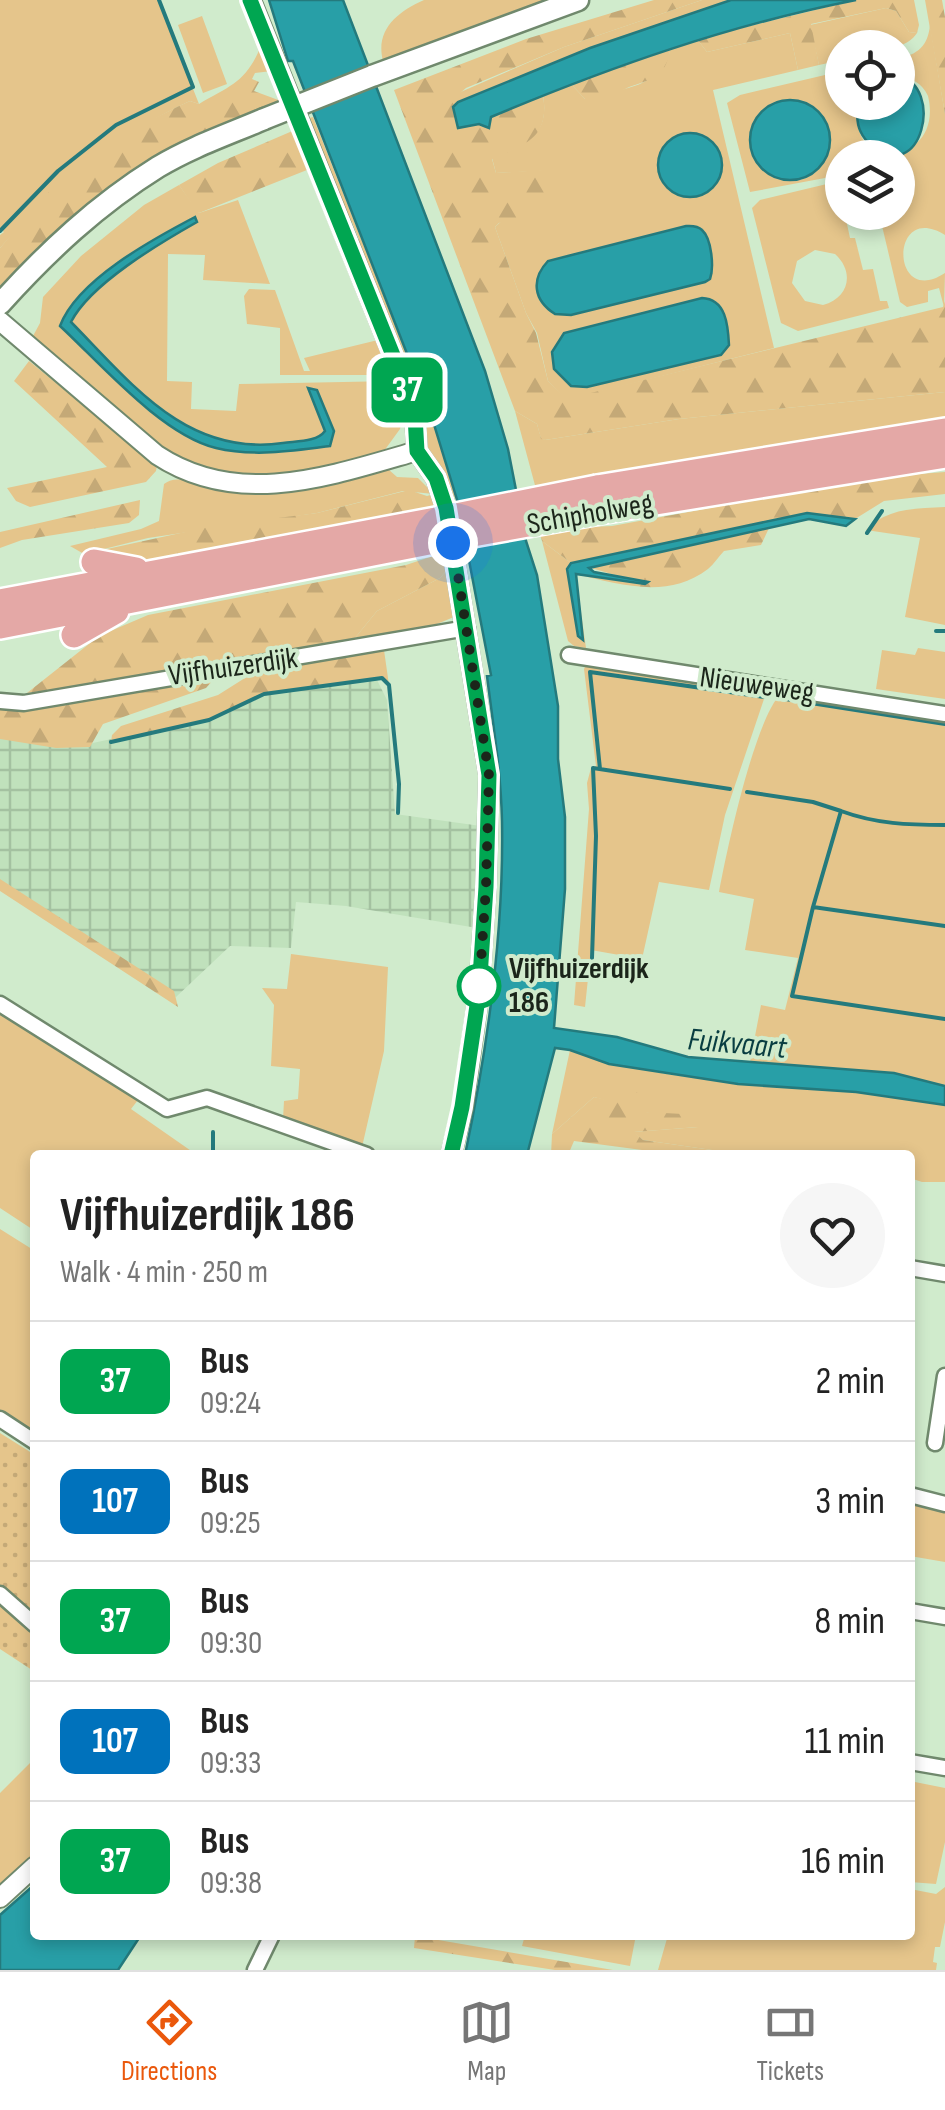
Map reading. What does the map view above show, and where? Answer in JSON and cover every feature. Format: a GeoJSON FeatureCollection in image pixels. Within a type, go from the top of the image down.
{"type":"FeatureCollection","features":[{"type":"Feature","properties":{"kind":"highway","name":"Schipholweg"},"geometry":{"type":"LineString","coordinates":[[0,602],[151,573],[437,530],[945,432]]}},
{"type":"Feature","properties":{"kind":"highway","name":"Schipholweg"},"geometry":{"type":"LineString","coordinates":[[598,500],[945,455]]}},
{"type":"Feature","properties":{"kind":"highway","name":"Schipholweg"},"geometry":{"type":"LineString","coordinates":[[0,626],[133,601],[437,530]]}},
{"type":"Feature","properties":{"kind":"highway"},"geometry":{"type":"LineString","coordinates":[[94,562],[151,573]]}},
{"type":"Feature","properties":{"kind":"highway"},"geometry":{"type":"LineString","coordinates":[[74,634],[133,601]]}},
{"type":"Feature","properties":{"kind":"main road"},"geometry":{"type":"LineString","coordinates":[[0,304],[74,228],[161,166],[264,118],[578,0]]}},
{"type":"Feature","properties":{"kind":"street"},"geometry":{"type":"LineString","coordinates":[[250,0],[407,390],[415,416],[417,451],[436,478],[446,508],[489,775],[479,992],[452,1150]]}},
{"type":"Feature","properties":{"kind":"street"},"geometry":{"type":"LineString","coordinates":[[0,321],[157,455],[172,465],[218,482],[289,484],[417,451]]}},
{"type":"Feature","properties":{"kind":"street","name":"Vijfhuizerdijk"},"geometry":{"type":"LineString","coordinates":[[0,701],[24,703],[467,628]]}},
{"type":"Feature","properties":{"kind":"street","name":"Nieuweweg"},"geometry":{"type":"LineString","coordinates":[[569,654],[945,714]]}},
{"type":"Feature","properties":{"kind":"street"},"geometry":{"type":"LineString","coordinates":[[0,1004],[167,1109],[207,1098],[354,1150]]}},
{"type":"Feature","properties":{"kind":"street"},"geometry":{"type":"LineString","coordinates":[[915,1269],[945,1274]]}},
{"type":"Feature","properties":{"kind":"street"},"geometry":{"type":"LineString","coordinates":[[935,1443],[945,1376]]}},
{"type":"Feature","properties":{"kind":"street"},"geometry":{"type":"LineString","coordinates":[[0,1419],[30,1439]]}},
{"type":"Feature","properties":{"kind":"street"},"geometry":{"type":"LineString","coordinates":[[915,1496],[945,1504]]}},
{"type":"Feature","properties":{"kind":"street"},"geometry":{"type":"LineString","coordinates":[[0,1594],[30,1621]]}},
{"type":"Feature","properties":{"kind":"street"},"geometry":{"type":"LineString","coordinates":[[915,1612],[945,1617]]}},
{"type":"Feature","properties":{"kind":"street"},"geometry":{"type":"LineString","coordinates":[[915,1763],[945,1768]]}},
{"type":"Feature","properties":{"kind":"street"},"geometry":{"type":"LineString","coordinates":[[0,1898],[30,1871]]}},
{"type":"Feature","properties":{"kind":"street"},"geometry":{"type":"LineString","coordinates":[[254,1970],[269,1940]]}},
{"type":"Feature","properties":{"kind":"shaded area"},"geometry":{"type":"Polygon","coordinates":[[[376,678],[387,700],[395,814],[488,827],[483,929],[346,906],[296,902],[291,948],[230,946],[176,997],[0,882],[0,738],[74,747],[224,715],[264,694],[376,678]]]}},
{"type":"Feature","properties":{"kind":"green space"},"geometry":{"type":"Polygon","coordinates":[[[0,0],[158,0],[199,104],[190,101],[112,147],[64,184],[0,248],[0,235],[4,232],[0,229],[0,0]]]}},
{"type":"Feature","properties":{"kind":"green space"},"geometry":{"type":"Polygon","coordinates":[[[424,0],[554,0],[383,61],[382,40],[390,23],[424,0]]]}},
{"type":"Feature","properties":{"kind":"green space"},"geometry":{"type":"Polygon","coordinates":[[[654,0],[702,0],[564,47],[466,88],[453,99],[458,128],[543,95],[543,121],[533,138],[492,159],[496,173],[558,169],[560,186],[553,208],[495,227],[536,333],[548,381],[566,399],[943,307],[945,301],[945,392],[679,419],[545,440],[541,439],[537,424],[515,411],[394,90],[526,39],[654,0]]]}},
{"type":"Feature","properties":{"kind":"green space"},"geometry":{"type":"Polygon","coordinates":[[[702,0],[731,0],[590,48],[453,107],[456,94],[564,47],[702,0]]]}},
{"type":"Feature","properties":{"kind":"green space"},"geometry":{"type":"Polygon","coordinates":[[[856,0],[914,0],[919,25],[917,33],[908,30],[896,11],[886,8],[811,24],[819,65],[798,70],[790,33],[707,52],[697,39],[856,0]]]}},
{"type":"Feature","properties":{"kind":"green space"},"geometry":{"type":"Polygon","coordinates":[[[925,0],[942,0],[945,17],[945,114],[925,0]]]}},
{"type":"Feature","properties":{"kind":"green space"},"geometry":{"type":"Polygon","coordinates":[[[886,8],[896,11],[908,30],[825,30],[825,64],[819,65],[810,25],[886,8]]]}},
{"type":"Feature","properties":{"kind":"green space"},"geometry":{"type":"Polygon","coordinates":[[[202,16],[227,84],[203,93],[178,25],[202,16]]]}},
{"type":"Feature","properties":{"kind":"green space"},"geometry":{"type":"Polygon","coordinates":[[[930,25],[945,114],[945,235],[927,228],[914,231],[903,254],[906,268],[914,277],[927,280],[945,273],[944,307],[939,288],[928,291],[928,302],[907,307],[900,302],[883,230],[915,230],[915,143],[922,137],[929,119],[928,96],[915,82],[915,52],[927,38],[930,25]]]}},
{"type":"Feature","properties":{"kind":"green space"},"geometry":{"type":"Polygon","coordinates":[[[790,33],[798,70],[713,90],[774,348],[566,400],[548,381],[537,333],[495,227],[558,170],[496,173],[492,158],[524,143],[539,130],[543,95],[571,84],[585,99],[626,89],[659,71],[671,47],[697,39],[707,52],[790,33]],[[686,226],[548,261],[713,273],[705,235],[702,230],[686,226]],[[721,307],[577,387],[721,355],[729,345],[721,307]]]}},
{"type":"Feature","properties":{"kind":"green space"},"geometry":{"type":"Polygon","coordinates":[[[261,46],[272,71],[255,73],[252,79],[259,82],[254,91],[281,101],[197,139],[112,188],[56,232],[0,290],[0,248],[57,185],[130,132],[190,101],[199,104],[229,87],[250,68],[261,46]]]}},
{"type":"Feature","properties":{"kind":"green space"},"geometry":{"type":"Polygon","coordinates":[[[671,47],[659,74],[606,100],[585,99],[571,84],[671,47]]]}},
{"type":"Feature","properties":{"kind":"green space"},"geometry":{"type":"Polygon","coordinates":[[[825,75],[825,120],[858,120],[864,140],[830,140],[826,123],[817,110],[780,102],[759,115],[750,132],[752,149],[760,164],[774,176],[791,181],[808,177],[825,159],[825,178],[750,192],[727,103],[740,95],[825,75]]]}},
{"type":"Feature","properties":{"kind":"green space"},"geometry":{"type":"Polygon","coordinates":[[[313,117],[432,418],[458,503],[425,448],[420,409],[354,241],[359,239],[352,222],[347,223],[306,119],[313,117]]]}},
{"type":"Feature","properties":{"kind":"green space"},"geometry":{"type":"Polygon","coordinates":[[[297,129],[312,168],[199,213],[191,209],[179,185],[218,163],[297,129]]]}},
{"type":"Feature","properties":{"kind":"green space"},"geometry":{"type":"Polygon","coordinates":[[[825,184],[825,230],[848,230],[850,238],[855,238],[863,270],[873,269],[880,301],[887,301],[889,308],[798,331],[781,323],[752,208],[760,200],[825,184]],[[815,250],[797,261],[792,283],[805,301],[823,305],[839,297],[847,276],[835,254],[815,250]]]}},
{"type":"Feature","properties":{"kind":"green space"},"geometry":{"type":"Polygon","coordinates":[[[179,185],[199,213],[238,200],[270,284],[203,280],[205,255],[168,254],[167,381],[192,382],[191,409],[236,411],[239,384],[394,381],[402,420],[384,451],[285,478],[241,480],[177,460],[107,405],[33,336],[40,323],[43,297],[81,256],[144,205],[179,185]],[[195,217],[154,239],[111,269],[60,326],[154,414],[195,441],[245,452],[330,446],[334,431],[317,390],[312,397],[325,434],[280,443],[246,444],[216,438],[188,426],[138,390],[70,321],[110,278],[197,222],[195,217]]]}},
{"type":"Feature","properties":{"kind":"green space"},"geometry":{"type":"Polygon","coordinates":[[[249,289],[275,290],[304,371],[310,371],[304,358],[378,340],[387,369],[370,375],[280,375],[280,328],[247,324],[244,296],[249,289]]]}},
{"type":"Feature","properties":{"kind":"green space"},"geometry":{"type":"Polygon","coordinates":[[[29,361],[157,465],[146,482],[30,507],[16,501],[7,488],[107,467],[14,381],[29,361]]]}},
{"type":"Feature","properties":{"kind":"green space"},"geometry":{"type":"Polygon","coordinates":[[[945,392],[945,421],[536,489],[515,411],[537,424],[545,440],[679,419],[945,392]]]}},
{"type":"Feature","properties":{"kind":"green space"},"geometry":{"type":"Polygon","coordinates":[[[388,469],[397,477],[418,478],[434,494],[403,491],[317,513],[148,538],[84,554],[70,546],[159,521],[164,484],[176,479],[238,493],[281,492],[388,469]]]}},
{"type":"Feature","properties":{"kind":"green space"},"geometry":{"type":"Polygon","coordinates":[[[945,472],[945,494],[884,501],[855,519],[806,513],[571,563],[542,541],[540,534],[612,526],[879,477],[945,472]]]}},
{"type":"Feature","properties":{"kind":"green space"},"geometry":{"type":"Polygon","coordinates":[[[409,490],[427,496],[434,494],[439,507],[145,565],[84,554],[208,527],[317,513],[409,490]]]}},
{"type":"Feature","properties":{"kind":"green space"},"geometry":{"type":"Polygon","coordinates":[[[140,500],[139,515],[129,523],[22,540],[0,548],[0,532],[140,500]]]}},
{"type":"Feature","properties":{"kind":"green space"},"geometry":{"type":"Polygon","coordinates":[[[945,507],[945,625],[905,617],[920,538],[866,530],[893,513],[945,507]]]}},
{"type":"Feature","properties":{"kind":"green space"},"geometry":{"type":"Polygon","coordinates":[[[769,528],[761,545],[724,551],[708,569],[676,584],[643,587],[575,574],[645,584],[588,567],[769,528]]]}},
{"type":"Feature","properties":{"kind":"green space"},"geometry":{"type":"Polygon","coordinates":[[[542,541],[571,563],[567,569],[578,636],[583,640],[579,598],[586,648],[568,641],[542,541]]]}},
{"type":"Feature","properties":{"kind":"green space"},"geometry":{"type":"Polygon","coordinates":[[[445,552],[447,570],[440,578],[377,611],[355,638],[113,682],[27,693],[99,636],[148,615],[406,565],[445,552]]]}},
{"type":"Feature","properties":{"kind":"green space"},"geometry":{"type":"Polygon","coordinates":[[[447,570],[454,617],[432,626],[355,638],[377,611],[440,578],[447,570]]]}},
{"type":"Feature","properties":{"kind":"green space"},"geometry":{"type":"Polygon","coordinates":[[[918,648],[945,652],[945,699],[876,689],[882,650],[915,655],[918,648]]]}},
{"type":"Feature","properties":{"kind":"green space"},"geometry":{"type":"Polygon","coordinates":[[[384,650],[389,685],[376,678],[264,694],[209,720],[111,742],[121,726],[218,695],[256,671],[384,650]]]}},
{"type":"Feature","properties":{"kind":"green space"},"geometry":{"type":"Polygon","coordinates":[[[587,663],[764,690],[765,696],[725,815],[709,890],[659,882],[642,959],[591,950],[585,1007],[574,1005],[589,809],[587,783],[591,768],[596,766],[584,669],[587,663]]]}},
{"type":"Feature","properties":{"kind":"green space"},"geometry":{"type":"Polygon","coordinates":[[[215,678],[206,688],[103,724],[90,747],[56,748],[0,739],[0,706],[69,703],[215,678]]]}},
{"type":"Feature","properties":{"kind":"green space"},"geometry":{"type":"Polygon","coordinates":[[[781,693],[945,717],[945,1086],[894,1073],[750,1062],[761,1005],[785,1010],[798,958],[745,950],[754,899],[719,892],[752,757],[781,693]]]}},
{"type":"Feature","properties":{"kind":"green space"},"geometry":{"type":"Polygon","coordinates":[[[0,879],[174,991],[178,1007],[0,891],[0,879]]]}},
{"type":"Feature","properties":{"kind":"green space"},"geometry":{"type":"Polygon","coordinates":[[[291,954],[388,967],[384,1051],[362,1147],[283,1119],[284,1101],[298,1099],[300,1069],[271,1066],[274,1005],[262,988],[287,989],[291,954]]]}},
{"type":"Feature","properties":{"kind":"green space"},"geometry":{"type":"Polygon","coordinates":[[[0,1011],[138,1100],[131,1109],[190,1150],[30,1150],[30,1228],[0,1208],[0,1011]]]}},
{"type":"Feature","properties":{"kind":"green space"},"geometry":{"type":"Polygon","coordinates":[[[570,1050],[672,1075],[945,1105],[945,1182],[915,1180],[915,1150],[712,1150],[643,1140],[633,1132],[698,1127],[594,1097],[552,1134],[570,1050]]]}},
{"type":"Feature","properties":{"kind":"green space"},"geometry":{"type":"Polygon","coordinates":[[[626,1086],[646,1098],[646,1112],[701,1115],[698,1127],[634,1132],[643,1140],[712,1150],[642,1150],[574,1141],[570,1150],[551,1150],[552,1134],[594,1097],[617,1102],[626,1086]]]}},
{"type":"Feature","properties":{"kind":"green space"},"geometry":{"type":"Polygon","coordinates":[[[0,1229],[30,1248],[30,1432],[0,1413],[0,1229]]]}},
{"type":"Feature","properties":{"kind":"green space"},"geometry":{"type":"Polygon","coordinates":[[[0,1433],[30,1452],[30,1669],[0,1649],[0,1433]]]}},
{"type":"Feature","properties":{"kind":"green space"},"geometry":{"type":"Polygon","coordinates":[[[915,1502],[945,1510],[945,1562],[915,1557],[915,1502]]]}},
{"type":"Feature","properties":{"kind":"green space"},"geometry":{"type":"Polygon","coordinates":[[[30,1763],[30,1864],[8,1884],[0,1883],[0,1793],[30,1763]]]}},
{"type":"Feature","properties":{"kind":"green space"},"geometry":{"type":"Polygon","coordinates":[[[915,1782],[945,1788],[945,1842],[936,1884],[915,1882],[915,1782]]]}},
{"type":"Feature","properties":{"kind":"green space"},"geometry":{"type":"Polygon","coordinates":[[[945,1887],[945,1922],[933,1962],[937,1963],[936,1970],[658,1970],[667,1940],[915,1940],[915,1890],[936,1894],[945,1887]]]}},
{"type":"Feature","properties":{"kind":"green space"},"geometry":{"type":"Polygon","coordinates":[[[415,1940],[438,1940],[613,1970],[555,1970],[414,1948],[415,1940]]]}},
{"type":"Feature","properties":{"kind":"green space"},"geometry":{"type":"Polygon","coordinates":[[[524,1940],[635,1940],[630,1966],[522,1946],[524,1940]]]}},
{"type":"Feature","properties":{"kind":"water"},"geometry":{"type":"Polygon","coordinates":[[[269,0],[343,0],[485,371],[508,449],[526,541],[537,575],[558,706],[565,889],[554,1028],[617,1037],[688,1057],[894,1073],[945,1086],[945,1105],[856,1092],[738,1084],[609,1064],[555,1048],[528,1150],[466,1150],[487,1031],[500,905],[501,803],[487,676],[491,675],[458,503],[432,418],[293,61],[288,61],[269,0]]]}},
{"type":"Feature","properties":{"kind":"water"},"geometry":{"type":"Polygon","coordinates":[[[731,0],[856,0],[670,49],[491,117],[489,128],[479,124],[458,128],[453,107],[458,102],[590,48],[731,0]]]}},
{"type":"Feature","properties":{"kind":"water"},"geometry":{"type":"Polygon","coordinates":[[[915,88],[921,97],[924,113],[915,142],[867,140],[858,120],[915,120],[915,88]]]}},
{"type":"Feature","properties":{"kind":"water"},"geometry":{"type":"Polygon","coordinates":[[[782,101],[798,101],[812,107],[829,132],[823,162],[798,179],[782,179],[768,173],[751,148],[751,132],[757,118],[782,101]]]}},
{"type":"Feature","properties":{"kind":"water"},"geometry":{"type":"Polygon","coordinates":[[[690,133],[713,142],[722,165],[713,188],[690,197],[667,188],[658,165],[667,142],[690,133]]]}},
{"type":"Feature","properties":{"kind":"water"},"geometry":{"type":"Polygon","coordinates":[[[195,217],[197,222],[109,279],[71,322],[164,411],[218,439],[249,444],[317,437],[325,431],[308,388],[317,390],[334,431],[330,446],[244,452],[195,441],[154,414],[60,326],[69,309],[99,277],[138,249],[195,217]]]}},
{"type":"Feature","properties":{"kind":"water"},"geometry":{"type":"Polygon","coordinates":[[[686,226],[700,228],[708,240],[712,268],[710,279],[705,282],[571,315],[555,314],[542,302],[537,282],[548,261],[686,226]]]}},
{"type":"Feature","properties":{"kind":"water"},"geometry":{"type":"Polygon","coordinates":[[[702,298],[716,303],[724,314],[729,345],[721,355],[587,387],[571,386],[554,369],[552,352],[564,333],[702,298]]]}},
{"type":"Feature","properties":{"kind":"water"},"geometry":{"type":"Polygon","coordinates":[[[807,513],[855,519],[846,526],[809,519],[589,568],[648,582],[645,584],[576,574],[583,640],[578,636],[567,569],[571,563],[807,513]]]}},
{"type":"Feature","properties":{"kind":"water"},"geometry":{"type":"Polygon","coordinates":[[[30,1888],[30,1940],[138,1940],[118,1970],[0,1970],[0,1915],[30,1888]]]}},
{"type":"Feature","properties":{"kind":"waterway"},"geometry":{"type":"LineString","coordinates":[[0,231],[58,171],[116,125],[193,87],[159,0]]}},
{"type":"Feature","properties":{"kind":"waterway"},"geometry":{"type":"LineString","coordinates":[[867,533],[882,511]]}},
{"type":"Feature","properties":{"kind":"waterway"},"geometry":{"type":"LineString","coordinates":[[936,631],[945,631]]}},
{"type":"Feature","properties":{"kind":"waterway"},"geometry":{"type":"LineString","coordinates":[[600,769],[590,672],[765,697]]}},
{"type":"Feature","properties":{"kind":"waterway"},"geometry":{"type":"LineString","coordinates":[[111,742],[209,720],[264,694],[382,678],[389,685],[399,784],[398,813]]}},
{"type":"Feature","properties":{"kind":"waterway"},"geometry":{"type":"LineString","coordinates":[[779,698],[945,724]]}},
{"type":"Feature","properties":{"kind":"waterway"},"geometry":{"type":"LineString","coordinates":[[592,958],[596,836],[593,768],[730,789]]}},
{"type":"Feature","properties":{"kind":"waterway"},"geometry":{"type":"LineString","coordinates":[[747,792],[813,802],[841,811],[813,907]]}},
{"type":"Feature","properties":{"kind":"waterway"},"geometry":{"type":"LineString","coordinates":[[841,811],[893,823],[945,825]]}},
{"type":"Feature","properties":{"kind":"waterway"},"geometry":{"type":"LineString","coordinates":[[945,926],[813,907],[792,996],[945,1019]]}},
{"type":"Feature","properties":{"kind":"waterway"},"geometry":{"type":"LineString","coordinates":[[213,1132],[213,1150]]}},
{"type":"Feature","properties":{"kind":"bus line","name":"37"},"geometry":{"type":"LineString","coordinates":[[250,0],[407,390],[415,416],[417,451],[440,488],[453,543],[489,775],[479,992],[452,1150]]}},
{"type":"Feature","properties":{"kind":"place","name":"Vijfhuizerdijk 186"},"geometry":{"type":"Point","coordinates":[479,986]}},
{"type":"Feature","properties":{"kind":"route"},"geometry":{"type":"LineString","coordinates":[[453,543],[489,775],[479,992],[479,986]]}},
{"type":"Feature","properties":{"kind":"water label","name":"Fuikvaart"},"geometry":{"type":"Point","coordinates":[737,1044]}}]}
